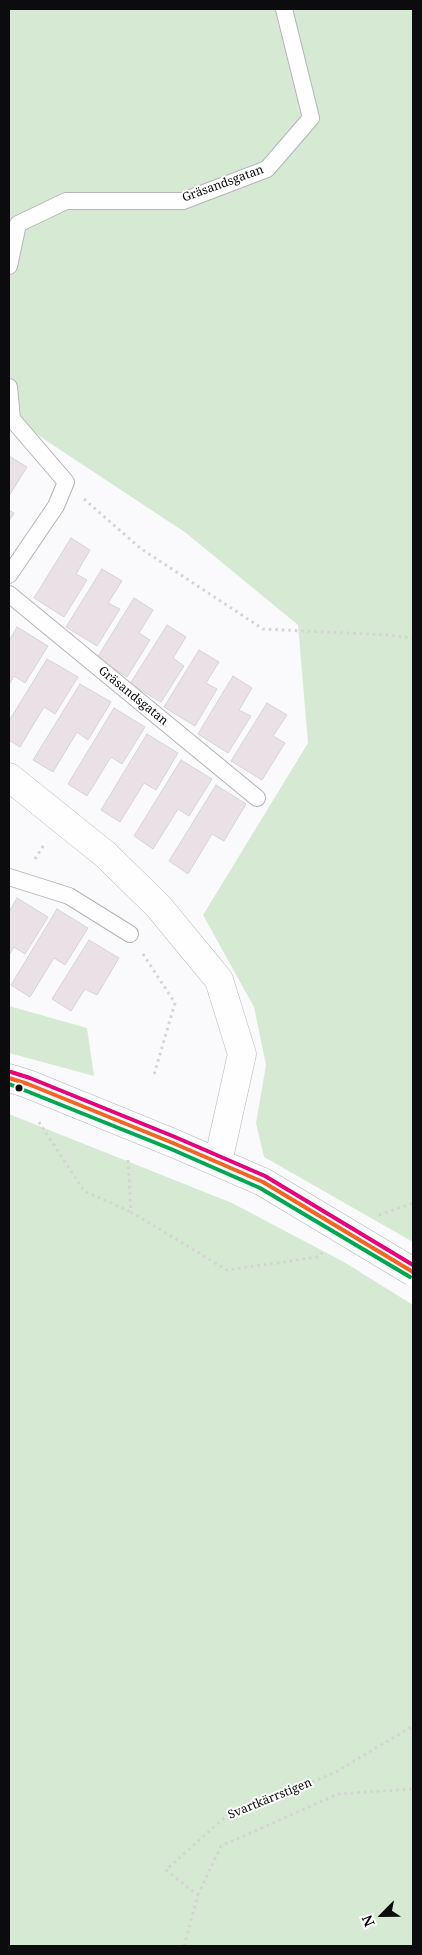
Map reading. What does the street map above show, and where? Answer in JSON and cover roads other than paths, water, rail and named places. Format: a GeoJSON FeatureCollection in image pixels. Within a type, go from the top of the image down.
{"type":"FeatureCollection","features":[{"type":"Feature","properties":{"kind":"street"},"geometry":{"type":"LineString","coordinates":[[9,777],[106,855],[159,907],[220,980],[242,1054],[218,1162]]}},
{"type":"Feature","properties":{"kind":"street"},"geometry":{"type":"LineString","coordinates":[[9,1078],[28,1084],[263,1182],[413,1272]]}},
{"type":"Feature","properties":{"kind":"lane","name":"Gräsandsgatan"},"geometry":{"type":"LineString","coordinates":[[9,266],[18,224],[66,201],[182,201],[267,169],[311,118],[284,9]]}},
{"type":"Feature","properties":{"kind":"lane"},"geometry":{"type":"LineString","coordinates":[[9,387],[12,419],[66,482],[56,506],[9,575]]}},
{"type":"Feature","properties":{"kind":"lane","name":"Gräsandsgatan"},"geometry":{"type":"LineString","coordinates":[[9,594],[256,798]]}},
{"type":"Feature","properties":{"kind":"lane"},"geometry":{"type":"LineString","coordinates":[[16,879],[69,896],[130,934]]}}]}
